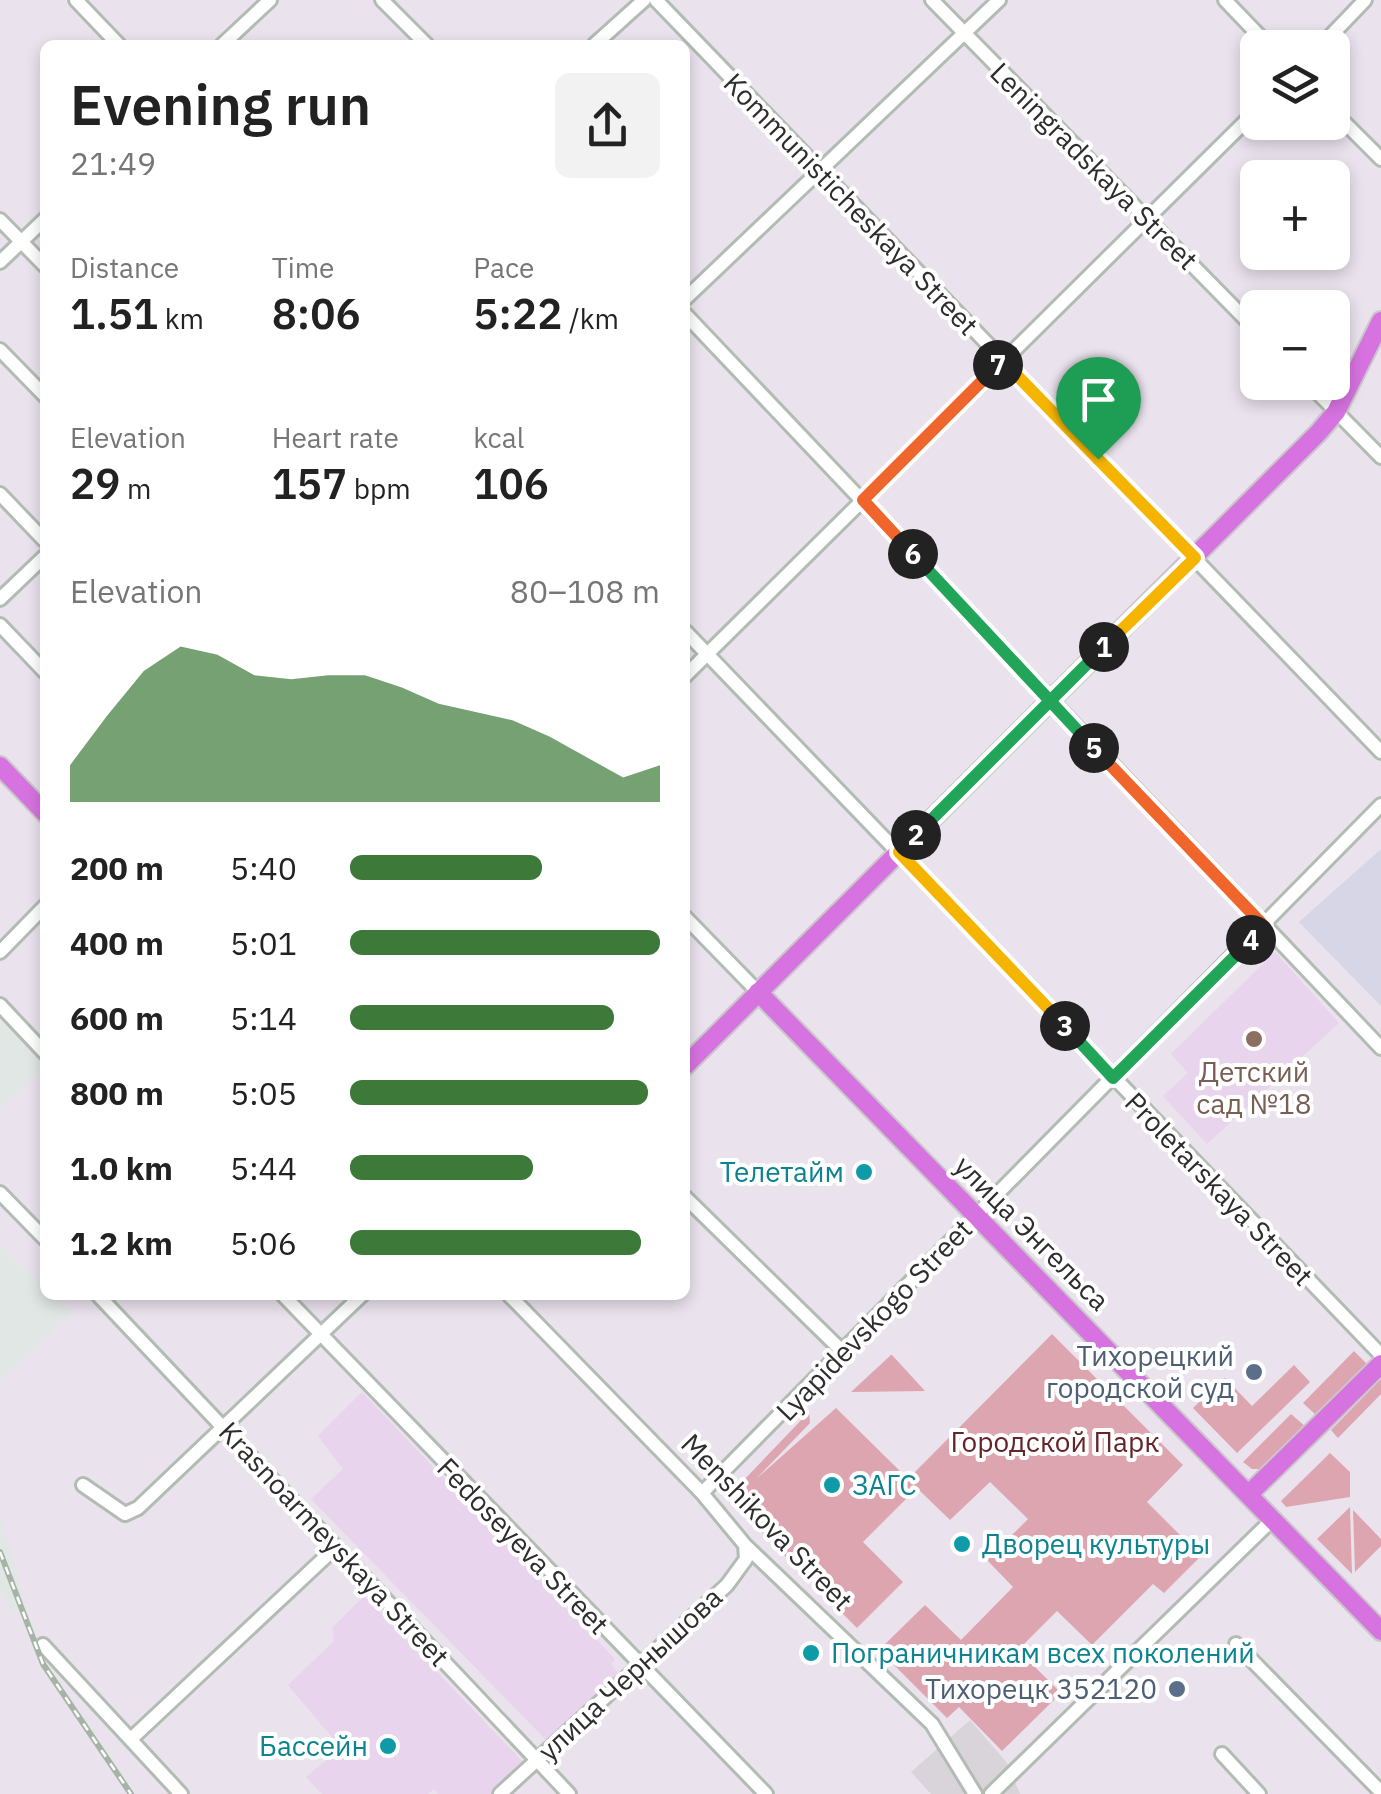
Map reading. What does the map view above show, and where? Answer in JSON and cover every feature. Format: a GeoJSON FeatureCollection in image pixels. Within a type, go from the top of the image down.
{"type":"FeatureCollection","features":[{"type":"Feature","properties":{"kind":"main road"},"geometry":{"type":"LineString","coordinates":[[690,1061],[1195,558],[1336,412],[1381,320]]}},
{"type":"Feature","properties":{"kind":"main road"},"geometry":{"type":"LineString","coordinates":[[0,766],[40,808]]}},
{"type":"Feature","properties":{"kind":"main road","name":"улица Энгельса"},"geometry":{"type":"LineString","coordinates":[[758,992],[1381,1631]]}},
{"type":"Feature","properties":{"kind":"main road"},"geometry":{"type":"LineString","coordinates":[[1249,1494],[1381,1364]]}},
{"type":"Feature","properties":{"kind":"street"},"geometry":{"type":"LineString","coordinates":[[76,0],[114,40]]}},
{"type":"Feature","properties":{"kind":"street"},"geometry":{"type":"LineString","coordinates":[[227,40],[270,0]]}},
{"type":"Feature","properties":{"kind":"street"},"geometry":{"type":"LineString","coordinates":[[382,0],[422,40]]}},
{"type":"Feature","properties":{"kind":"street"},"geometry":{"type":"LineString","coordinates":[[600,40],[644,0]]}},
{"type":"Feature","properties":{"kind":"street","name":"Kommunisticheskaya Street"},"geometry":{"type":"LineString","coordinates":[[656,0],[818,173],[1381,752]]}},
{"type":"Feature","properties":{"kind":"street","name":"Leningradskaya Street"},"geometry":{"type":"LineString","coordinates":[[932,0],[1240,314]]}},
{"type":"Feature","properties":{"kind":"street"},"geometry":{"type":"LineString","coordinates":[[690,294],[1000,0]]}},
{"type":"Feature","properties":{"kind":"street"},"geometry":{"type":"LineString","coordinates":[[1224,0],[1253,30]]}},
{"type":"Feature","properties":{"kind":"street"},"geometry":{"type":"LineString","coordinates":[[1336,30],[1364,0]]}},
{"type":"Feature","properties":{"kind":"street"},"geometry":{"type":"LineString","coordinates":[[690,671],[1240,128]]}},
{"type":"Feature","properties":{"kind":"street"},"geometry":{"type":"LineString","coordinates":[[1350,128],[1381,159]]}},
{"type":"Feature","properties":{"kind":"street"},"geometry":{"type":"LineString","coordinates":[[0,220],[40,261]]}},
{"type":"Feature","properties":{"kind":"street"},"geometry":{"type":"LineString","coordinates":[[0,262],[40,225]]}},
{"type":"Feature","properties":{"kind":"street"},"geometry":{"type":"LineString","coordinates":[[690,319],[1381,1048]]}},
{"type":"Feature","properties":{"kind":"street"},"geometry":{"type":"LineString","coordinates":[[0,350],[40,391]]}},
{"type":"Feature","properties":{"kind":"street"},"geometry":{"type":"LineString","coordinates":[[1325,400],[1381,457]]}},
{"type":"Feature","properties":{"kind":"street"},"geometry":{"type":"LineString","coordinates":[[0,494],[40,536]]}},
{"type":"Feature","properties":{"kind":"street"},"geometry":{"type":"LineString","coordinates":[[0,599],[40,561]]}},
{"type":"Feature","properties":{"kind":"street"},"geometry":{"type":"LineString","coordinates":[[0,625],[40,667]]}},
{"type":"Feature","properties":{"kind":"street","name":"Proletarskaya Street"},"geometry":{"type":"LineString","coordinates":[[690,635],[1381,1355]]}},
{"type":"Feature","properties":{"kind":"street","name":"Lyapidevskogo Street"},"geometry":{"type":"LineString","coordinates":[[702,1493],[1381,805]]}},
{"type":"Feature","properties":{"kind":"street"},"geometry":{"type":"LineString","coordinates":[[0,952],[40,911]]}},
{"type":"Feature","properties":{"kind":"street","name":"улица Энгельса"},"geometry":{"type":"LineString","coordinates":[[690,922],[758,992]]}},
{"type":"Feature","properties":{"kind":"street"},"geometry":{"type":"LineString","coordinates":[[0,1005],[40,1047]]}},
{"type":"Feature","properties":{"kind":"street"},"geometry":{"type":"LineString","coordinates":[[0,1193],[40,1234]]}},
{"type":"Feature","properties":{"kind":"street"},"geometry":{"type":"LineString","coordinates":[[690,1202],[843,1352]]}},
{"type":"Feature","properties":{"kind":"street","name":"Krasnoarmeyskaya Street"},"geometry":{"type":"LineString","coordinates":[[103,1300],[569,1794]]}},
{"type":"Feature","properties":{"kind":"street","name":"Fedoseyeva Street"},"geometry":{"type":"LineString","coordinates":[[288,1300],[766,1794]]}},
{"type":"Feature","properties":{"kind":"street"},"geometry":{"type":"LineString","coordinates":[[83,1485],[125,1514],[138,1508],[357,1300]]}},
{"type":"Feature","properties":{"kind":"street","name":"Menshikova Street"},"geometry":{"type":"LineString","coordinates":[[514,1300],[702,1493],[746,1546],[932,1724],[974,1794]]}},
{"type":"Feature","properties":{"kind":"street"},"geometry":{"type":"LineString","coordinates":[[991,1794],[1273,1519]]}},
{"type":"Feature","properties":{"kind":"street","name":"улица Чернышова"},"geometry":{"type":"LineString","coordinates":[[500,1794],[734,1577],[746,1558],[746,1546]]}},
{"type":"Feature","properties":{"kind":"street"},"geometry":{"type":"LineString","coordinates":[[131,1739],[336,1547]]}},
{"type":"Feature","properties":{"kind":"street"},"geometry":{"type":"LineString","coordinates":[[1236,1644],[1381,1792]]}},
{"type":"Feature","properties":{"kind":"street"},"geometry":{"type":"LineString","coordinates":[[43,1645],[181,1794]]}},
{"type":"Feature","properties":{"kind":"street"},"geometry":{"type":"LineString","coordinates":[[1222,1754],[1260,1794]]}},
{"type":"Feature","properties":{"kind":"shaded area"},"geometry":{"type":"Polygon","coordinates":[[[1381,849],[1381,1006],[1299,922],[1381,849]]]}},
{"type":"Feature","properties":{"kind":"shaded area","name":"Детский сад №18"},"geometry":{"type":"Polygon","coordinates":[[[1275,952],[1339,1023],[1207,1144],[1163,1096],[1188,1073],[1171,1054],[1275,952]]]}},
{"type":"Feature","properties":{"kind":"shaded area"},"geometry":{"type":"Polygon","coordinates":[[[0,1014],[40,1060],[40,1071],[0,1108],[0,1014]]]}},
{"type":"Feature","properties":{"kind":"shaded area"},"geometry":{"type":"Polygon","coordinates":[[[0,1246],[40,1283],[40,1300],[57,1300],[71,1313],[0,1380],[0,1246]]]}},
{"type":"Feature","properties":{"kind":"shaded area"},"geometry":{"type":"Polygon","coordinates":[[[362,1392],[615,1659],[611,1664],[618,1673],[546,1740],[311,1499],[343,1469],[318,1436],[362,1392]]]}},
{"type":"Feature","properties":{"kind":"shaded area"},"geometry":{"type":"Polygon","coordinates":[[[0,1512],[26,1608],[13,1615],[0,1589],[0,1512]]]}},
{"type":"Feature","properties":{"kind":"shaded area"},"geometry":{"type":"Polygon","coordinates":[[[364,1596],[526,1765],[494,1794],[438,1794],[434,1789],[428,1794],[322,1794],[306,1777],[341,1748],[288,1685],[334,1641],[333,1627],[364,1596]]]}},
{"type":"Feature","properties":{"kind":"shaded area"},"geometry":{"type":"Polygon","coordinates":[[[970,1720],[1007,1763],[1020,1794],[931,1794],[911,1772],[970,1720]]]}},
{"type":"Feature","properties":{"kind":"green space","name":"Городской Парк"},"geometry":{"type":"Polygon","coordinates":[[[1052,1334],[1183,1465],[1147,1502],[1201,1556],[1164,1593],[1153,1584],[1092,1645],[1057,1611],[1018,1650],[1061,1693],[1002,1751],[959,1707],[947,1718],[879,1650],[925,1605],[961,1640],[1013,1587],[987,1560],[1028,1519],[990,1482],[950,1520],[917,1488],[863,1542],[903,1582],[857,1628],[731,1502],[747,1488],[742,1482],[809,1412],[810,1423],[756,1479],[836,1408],[908,1479],[1052,1334]]]}},
{"type":"Feature","properties":{"kind":"green space"},"geometry":{"type":"Polygon","coordinates":[[[1354,1351],[1368,1365],[1317,1416],[1303,1403],[1354,1351]]]}},
{"type":"Feature","properties":{"kind":"green space"},"geometry":{"type":"Polygon","coordinates":[[[891,1355],[925,1391],[851,1392],[891,1355]]]}},
{"type":"Feature","properties":{"kind":"green space"},"geometry":{"type":"Polygon","coordinates":[[[1294,1365],[1310,1382],[1237,1453],[1193,1408],[1225,1378],[1252,1406],[1294,1365]]]}},
{"type":"Feature","properties":{"kind":"green space"},"geometry":{"type":"Polygon","coordinates":[[[1381,1379],[1381,1394],[1338,1438],[1331,1430],[1381,1379]]]}},
{"type":"Feature","properties":{"kind":"green space"},"geometry":{"type":"Polygon","coordinates":[[[1291,1414],[1306,1427],[1262,1469],[1252,1469],[1243,1462],[1291,1414]]]}},
{"type":"Feature","properties":{"kind":"green space"},"geometry":{"type":"Polygon","coordinates":[[[1330,1453],[1350,1472],[1350,1497],[1286,1507],[1281,1501],[1330,1453]]]}},
{"type":"Feature","properties":{"kind":"green space"},"geometry":{"type":"Polygon","coordinates":[[[1350,1507],[1352,1574],[1317,1539],[1350,1507]]]}},
{"type":"Feature","properties":{"kind":"green space"},"geometry":{"type":"Polygon","coordinates":[[[1353,1510],[1381,1539],[1381,1546],[1355,1572],[1353,1510]]]}},
{"type":"Feature","properties":{"kind":"railway"},"geometry":{"type":"LineString","coordinates":[[0,1552],[43,1664],[131,1794]]}},
{"type":"Feature","properties":{"kind":"place","name":"Детский сад №18"},"geometry":{"type":"Point","coordinates":[1254,1039]}},
{"type":"Feature","properties":{"kind":"place","name":"Телетайм"},"geometry":{"type":"Point","coordinates":[864,1172]}},
{"type":"Feature","properties":{"kind":"place","name":"Тихорецкий городской суд"},"geometry":{"type":"Point","coordinates":[1254,1372]}},
{"type":"Feature","properties":{"kind":"place","name":"ЗАГС"},"geometry":{"type":"Point","coordinates":[832,1485]}},
{"type":"Feature","properties":{"kind":"place","name":"Дворец культуры"},"geometry":{"type":"Point","coordinates":[962,1544]}},
{"type":"Feature","properties":{"kind":"place","name":"Пограничникам всех поколений"},"geometry":{"type":"Point","coordinates":[811,1653]}},
{"type":"Feature","properties":{"kind":"place","name":"Тихорецк 352120"},"geometry":{"type":"Point","coordinates":[1177,1689]}},
{"type":"Feature","properties":{"kind":"place","name":"Бассейн"},"geometry":{"type":"Point","coordinates":[388,1746]}},
{"type":"Feature","properties":{"kind":"route"},"geometry":{"type":"LineString","coordinates":[[1098,459],[1002,360],[863,500],[1049,702],[1264,926],[1113,1078],[899,852],[1049,702],[1195,558],[1098,459]]}}]}
